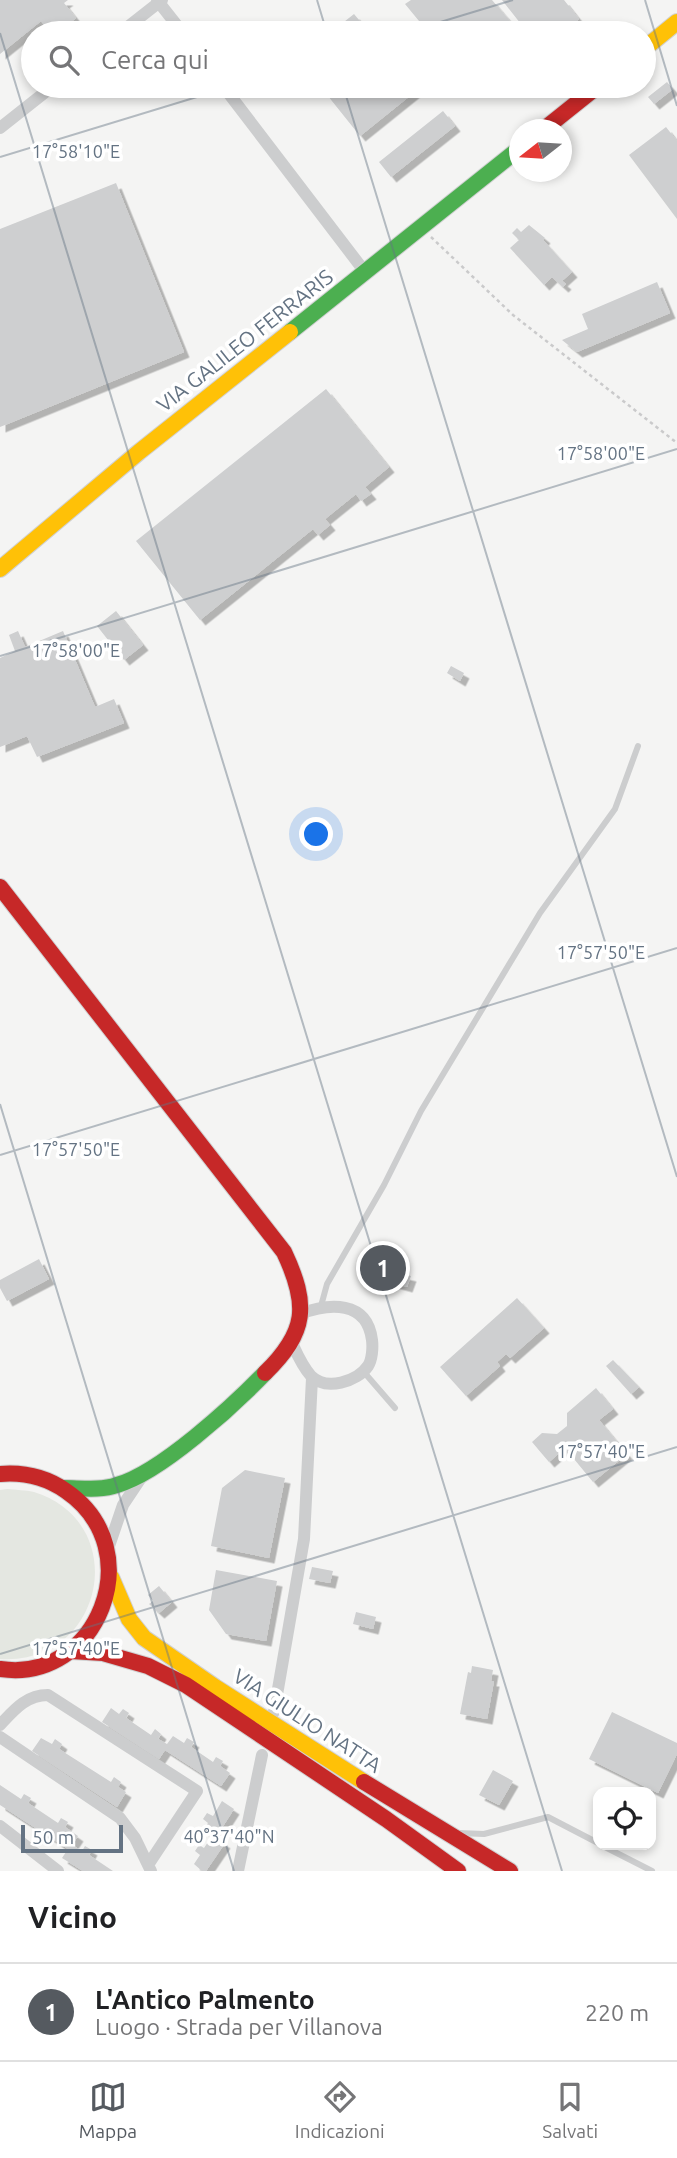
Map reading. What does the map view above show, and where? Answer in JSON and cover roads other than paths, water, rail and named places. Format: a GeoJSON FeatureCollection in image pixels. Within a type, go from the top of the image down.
{"type":"FeatureCollection","features":[{"type":"Feature","properties":{"kind":"street"},"geometry":{"type":"LineString","coordinates":[[135,21],[159,1],[174,21]]}},
{"type":"Feature","properties":{"kind":"street"},"geometry":{"type":"LineString","coordinates":[[656,39],[677,22]]}},
{"type":"Feature","properties":{"kind":"street"},"geometry":{"type":"LineString","coordinates":[[0,128],[38,98]]}},
{"type":"Feature","properties":{"kind":"street"},"geometry":{"type":"LineString","coordinates":[[232,98],[365,272]]}},
{"type":"Feature","properties":{"kind":"street"},"geometry":{"type":"LineString","coordinates":[[557,119],[583,98]]}},
{"type":"Feature","properties":{"kind":"street","name":"VIA GALILEO FERRARIS"},"geometry":{"type":"LineString","coordinates":[[0,569],[139,452],[509,157]]}},
{"type":"Feature","properties":{"kind":"street"},"geometry":{"type":"LineString","coordinates":[[0,887],[284,1252],[299,1289],[300,1314],[292,1343],[241,1398],[145,1473],[120,1486],[63,1488]]}},
{"type":"Feature","properties":{"kind":"street"},"geometry":{"type":"LineString","coordinates":[[292,1343],[300,1362],[312,1378],[324,1382],[341,1383],[354,1379],[369,1364],[372,1346],[370,1330],[362,1316],[340,1306],[321,1306],[300,1314]]}},
{"type":"Feature","properties":{"kind":"street"},"geometry":{"type":"LineString","coordinates":[[274,1712],[304,1539],[312,1378]]}},
{"type":"Feature","properties":{"kind":"street"},"geometry":{"type":"LineString","coordinates":[[0,1474],[11,1472],[42,1477],[70,1491],[92,1513],[107,1543],[111,1577],[105,1605],[91,1631],[71,1651],[50,1663],[2,1672]]}},
{"type":"Feature","properties":{"kind":"street"},"geometry":{"type":"LineString","coordinates":[[107,1549],[123,1505],[145,1473]]}},
{"type":"Feature","properties":{"kind":"street","name":"VIA GIULIO NATTA"},"geometry":{"type":"LineString","coordinates":[[111,1577],[129,1619],[144,1638],[215,1687],[510,1871]]}},
{"type":"Feature","properties":{"kind":"street","name":"VIA GIULIO NATTA"},"geometry":{"type":"LineString","coordinates":[[71,1651],[103,1653],[148,1667],[186,1685],[374,1811],[458,1871]]}},
{"type":"Feature","properties":{"kind":"street"},"geometry":{"type":"LineString","coordinates":[[0,1726],[21,1704],[36,1695],[48,1695],[197,1791],[150,1868]]}},
{"type":"Feature","properties":{"kind":"street"},"geometry":{"type":"LineString","coordinates":[[0,1737],[120,1818],[135,1838],[150,1868]]}},
{"type":"Feature","properties":{"kind":"street"},"geometry":{"type":"LineString","coordinates":[[238,1871],[262,1755]]}},
{"type":"Feature","properties":{"kind":"street"},"geometry":{"type":"LineString","coordinates":[[0,1826],[58,1871]]}},
{"type":"Feature","properties":{"kind":"lane"},"geometry":{"type":"LineString","coordinates":[[321,1306],[327,1284],[384,1185],[421,1111],[540,913],[615,809],[638,746]]}},
{"type":"Feature","properties":{"kind":"lane"},"geometry":{"type":"LineString","coordinates":[[363,1371],[395,1408]]}},
{"type":"Feature","properties":{"kind":"lane"},"geometry":{"type":"LineString","coordinates":[[443,1830],[484,1834],[548,1817],[593,1840]]}},
{"type":"Feature","properties":{"kind":"lane"},"geometry":{"type":"LineString","coordinates":[[612,1850],[652,1871]]}},
{"type":"Feature","properties":{"kind":"place","name":"L'Antico Palmento"},"geometry":{"type":"Point","coordinates":[383,1268]}}]}
